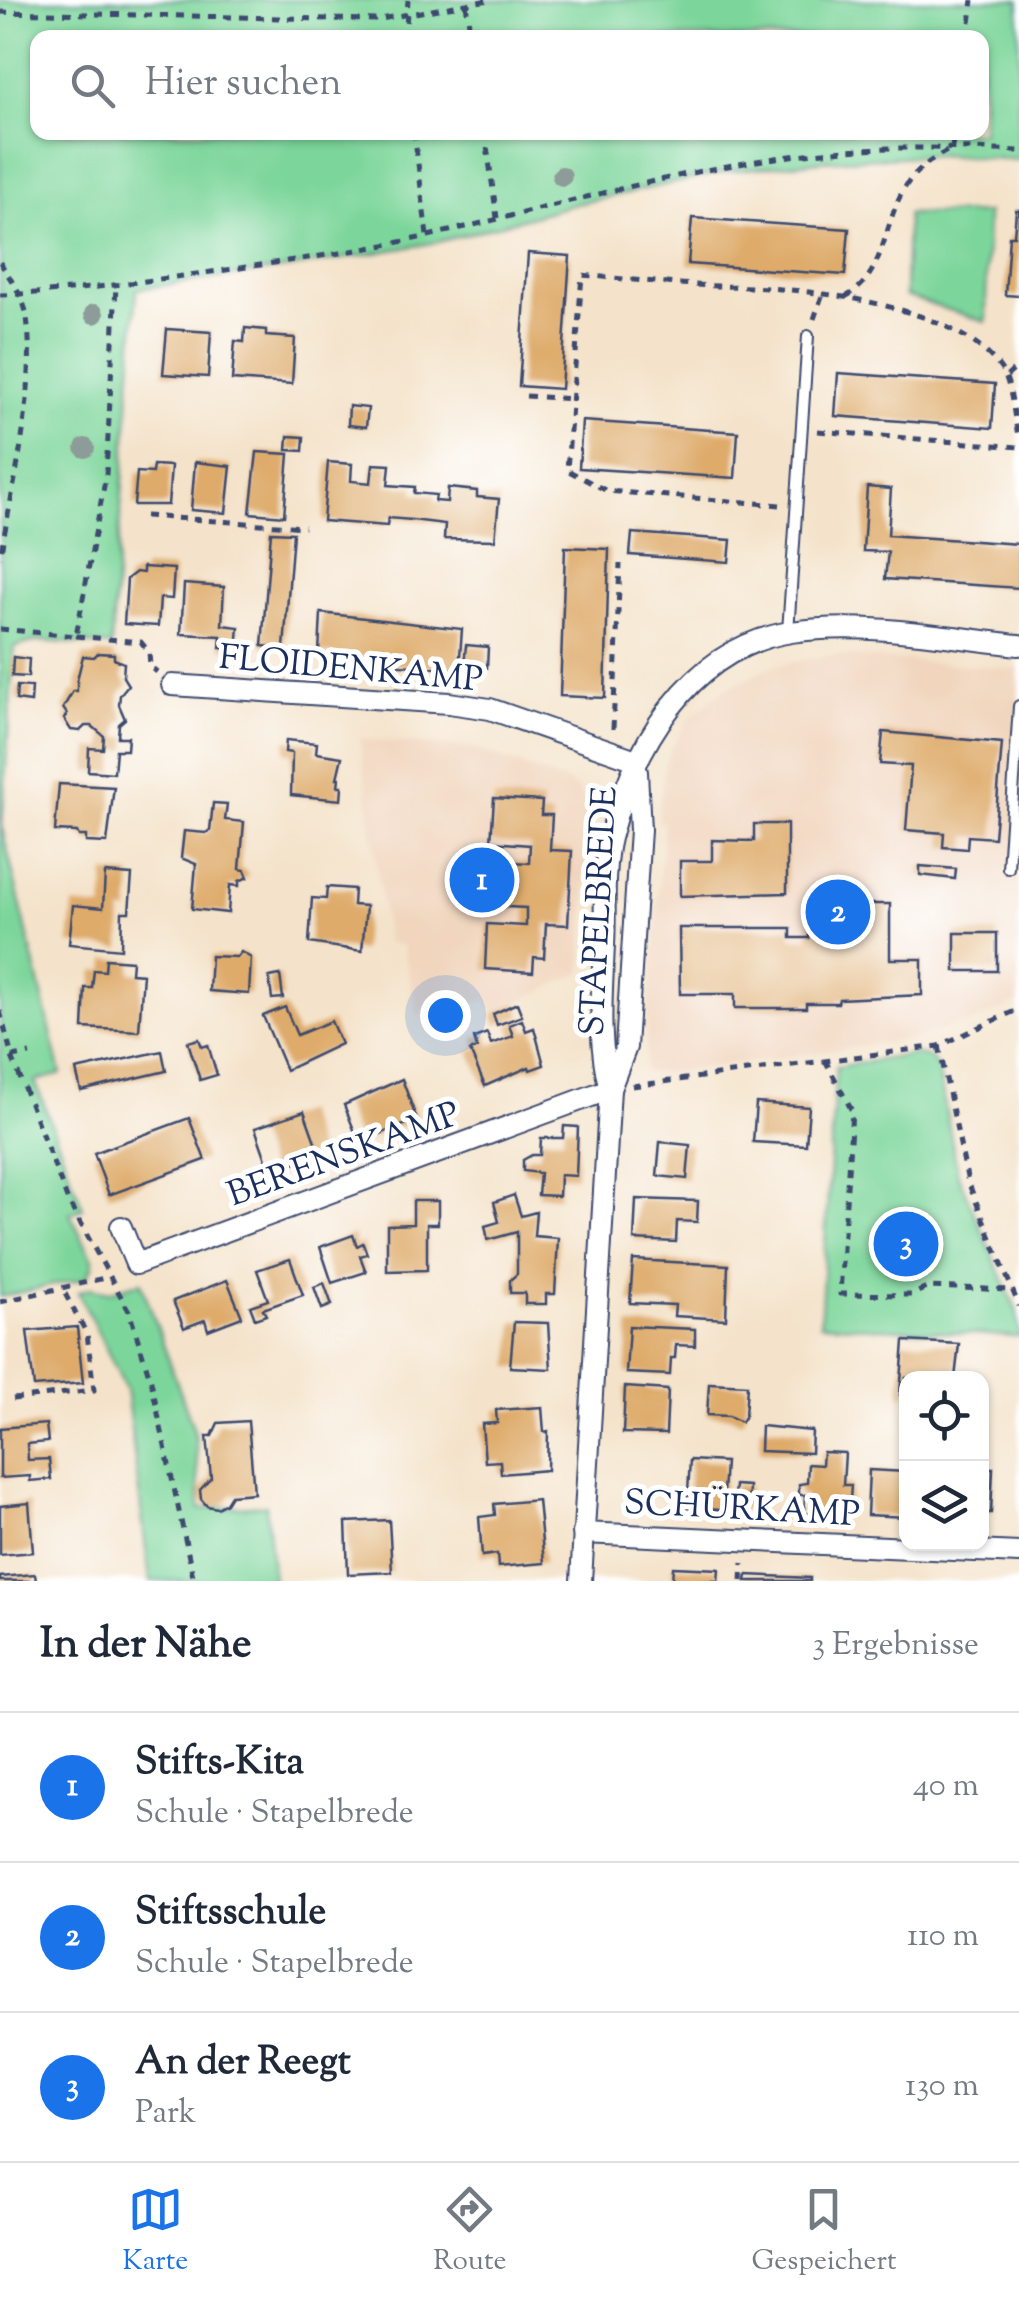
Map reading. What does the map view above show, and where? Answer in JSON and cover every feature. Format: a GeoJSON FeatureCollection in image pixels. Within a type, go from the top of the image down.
{"type":"FeatureCollection","features":[{"type":"Feature","properties":{"kind":"street","name":"STAPELBREDE"},"geometry":{"type":"LineString","coordinates":[[610,1088],[600,1054],[609,841],[636,760],[657,722],[685,688],[746,647],[788,632],[889,632],[1019,645]]}},
{"type":"Feature","properties":{"kind":"street","name":"FLOIDENKAMP"},"geometry":{"type":"LineString","coordinates":[[172,686],[449,702],[490,709],[636,760]]}},
{"type":"Feature","properties":{"kind":"street","name":"STAPELBREDE"},"geometry":{"type":"LineString","coordinates":[[610,1088],[626,1047],[640,830],[636,760]]}},
{"type":"Feature","properties":{"kind":"street","name":"BERENSKAMP"},"geometry":{"type":"LineString","coordinates":[[121,1227],[136,1264],[610,1088]]}},
{"type":"Feature","properties":{"kind":"street"},"geometry":{"type":"LineString","coordinates":[[580,1581],[610,1088]]}},
{"type":"Feature","properties":{"kind":"street","name":"SCHÜRKAMP"},"geometry":{"type":"LineString","coordinates":[[583,1533],[1019,1552]]}},
{"type":"Feature","properties":{"kind":"lane"},"geometry":{"type":"LineString","coordinates":[[788,632],[808,336]]}},
{"type":"Feature","properties":{"kind":"lane"},"geometry":{"type":"LineString","coordinates":[[1008,868],[1019,706]]}},
{"type":"Feature","properties":{"kind":"path"},"geometry":{"type":"LineString","coordinates":[[406,30],[408,0]]}},
{"type":"Feature","properties":{"kind":"path"},"geometry":{"type":"LineString","coordinates":[[0,12],[375,20],[490,0]]}},
{"type":"Feature","properties":{"kind":"path"},"geometry":{"type":"LineString","coordinates":[[969,30],[973,0]]}},
{"type":"Feature","properties":{"kind":"path"},"geometry":{"type":"LineString","coordinates":[[466,4],[470,30]]}},
{"type":"Feature","properties":{"kind":"path"},"geometry":{"type":"LineString","coordinates":[[415,140],[427,236]]}},
{"type":"Feature","properties":{"kind":"path"},"geometry":{"type":"LineString","coordinates":[[486,140],[497,218]]}},
{"type":"Feature","properties":{"kind":"path"},"geometry":{"type":"LineString","coordinates":[[952,148],[953,140]]}},
{"type":"Feature","properties":{"kind":"path"},"geometry":{"type":"LineString","coordinates":[[842,298],[860,289],[875,262],[904,187],[926,162],[952,148]]}},
{"type":"Feature","properties":{"kind":"path"},"geometry":{"type":"LineString","coordinates":[[0,295],[116,286],[324,256],[427,236],[676,175],[759,160],[819,152],[952,148],[1019,151]]}},
{"type":"Feature","properties":{"kind":"path"},"geometry":{"type":"LineString","coordinates":[[0,262],[28,316],[27,384],[0,557]]}},
{"type":"Feature","properties":{"kind":"path"},"geometry":{"type":"LineString","coordinates":[[797,507],[607,491],[567,470],[582,275],[823,294],[891,306],[928,319],[966,339],[994,360],[1007,376],[1019,439]]}},
{"type":"Feature","properties":{"kind":"path"},"geometry":{"type":"LineString","coordinates":[[76,636],[106,475],[116,286]]}},
{"type":"Feature","properties":{"kind":"path"},"geometry":{"type":"LineString","coordinates":[[808,336],[823,294]]}},
{"type":"Feature","properties":{"kind":"path"},"geometry":{"type":"LineString","coordinates":[[1007,376],[1019,365]]}},
{"type":"Feature","properties":{"kind":"path"},"geometry":{"type":"LineString","coordinates":[[526,396],[573,399]]}},
{"type":"Feature","properties":{"kind":"path"},"geometry":{"type":"LineString","coordinates":[[802,429],[1019,447]]}},
{"type":"Feature","properties":{"kind":"path"},"geometry":{"type":"LineString","coordinates":[[145,516],[305,527]]}},
{"type":"Feature","properties":{"kind":"path"},"geometry":{"type":"LineString","coordinates":[[612,752],[620,564]]}},
{"type":"Feature","properties":{"kind":"path"},"geometry":{"type":"LineString","coordinates":[[0,629],[141,642],[149,652],[150,666],[172,686]]}},
{"type":"Feature","properties":{"kind":"path"},"geometry":{"type":"LineString","coordinates":[[610,1088],[938,1046],[1019,1010]]}},
{"type":"Feature","properties":{"kind":"path"},"geometry":{"type":"LineString","coordinates":[[0,1011],[12,1057],[68,1202],[130,1311],[151,1382],[194,1581]]}},
{"type":"Feature","properties":{"kind":"path"},"geometry":{"type":"LineString","coordinates":[[938,1046],[968,1182],[1019,1306]]}},
{"type":"Feature","properties":{"kind":"path"},"geometry":{"type":"LineString","coordinates":[[12,1057],[30,1054]]}},
{"type":"Feature","properties":{"kind":"path"},"geometry":{"type":"LineString","coordinates":[[825,1060],[852,1111],[840,1294],[911,1295],[929,1287],[1013,1290]]}},
{"type":"Feature","properties":{"kind":"path"},"geometry":{"type":"LineString","coordinates":[[0,1302],[110,1277]]}},
{"type":"Feature","properties":{"kind":"path"},"geometry":{"type":"LineString","coordinates":[[13,1399],[94,1390],[87,1334],[62,1290]]}},
{"type":"Feature","properties":{"kind":"shaded area"},"geometry":{"type":"Polygon","coordinates":[[[834,655],[1019,669],[1019,1002],[974,1022],[906,1040],[671,1072],[644,1072],[664,823],[657,821],[671,748],[692,716],[721,691],[772,666],[834,655]]]}},
{"type":"Feature","properties":{"kind":"shaded area"},"geometry":{"type":"Polygon","coordinates":[[[360,739],[473,748],[567,782],[579,790],[587,801],[589,817],[582,972],[494,1013],[488,1000],[418,1016],[402,945],[387,943],[360,739]]]}},
{"type":"Feature","properties":{"kind":"green space"},"geometry":{"type":"Polygon","coordinates":[[[0,0],[1019,0],[1019,160],[939,155],[820,161],[729,171],[576,204],[438,242],[291,268],[137,289],[111,646],[38,641],[14,647],[2,828],[61,1074],[35,1081],[83,1208],[70,1214],[93,1259],[86,1278],[0,1297],[0,0]]]}},
{"type":"Feature","properties":{"kind":"green space"},"geometry":{"type":"Polygon","coordinates":[[[987,213],[986,322],[905,296],[907,214],[987,213]]]}},
{"type":"Feature","properties":{"kind":"green space"},"geometry":{"type":"Polygon","coordinates":[[[915,1054],[931,1058],[938,1069],[958,1175],[1017,1312],[1019,1337],[820,1324],[836,1067],[915,1054]]]}},
{"type":"Feature","properties":{"kind":"green space"},"geometry":{"type":"Polygon","coordinates":[[[141,1282],[195,1433],[200,1509],[266,1505],[273,1581],[150,1581],[126,1389],[78,1292],[90,1288],[109,1292],[141,1282]]]}},
{"type":"Feature","properties":{"kind":"building"},"geometry":{"type":"Polygon","coordinates":[[[1016,210],[1019,296],[1005,295],[1009,236],[1014,236],[1016,210]]]}},
{"type":"Feature","properties":{"kind":"building"},"geometry":{"type":"Polygon","coordinates":[[[692,218],[849,229],[845,275],[688,264],[692,218]]]}},
{"type":"Feature","properties":{"kind":"building"},"geometry":{"type":"Polygon","coordinates":[[[528,253],[570,256],[561,389],[519,386],[528,253]]]}},
{"type":"Feature","properties":{"kind":"building"},"geometry":{"type":"Polygon","coordinates":[[[245,328],[266,330],[266,336],[295,338],[292,384],[232,380],[235,341],[244,342],[245,328]]]}},
{"type":"Feature","properties":{"kind":"building"},"geometry":{"type":"Polygon","coordinates":[[[167,329],[211,332],[208,377],[163,374],[167,329]]]}},
{"type":"Feature","properties":{"kind":"building"},"geometry":{"type":"Polygon","coordinates":[[[838,373],[995,384],[992,428],[835,416],[838,373]]]}},
{"type":"Feature","properties":{"kind":"building"},"geometry":{"type":"Polygon","coordinates":[[[349,406],[368,408],[366,427],[348,425],[349,406]]]}},
{"type":"Feature","properties":{"kind":"building"},"geometry":{"type":"Polygon","coordinates":[[[582,421],[738,432],[735,478],[579,468],[582,421]]]}},
{"type":"Feature","properties":{"kind":"building"},"geometry":{"type":"Polygon","coordinates":[[[288,436],[304,437],[303,451],[287,450],[288,436]]]}},
{"type":"Feature","properties":{"kind":"building"},"geometry":{"type":"Polygon","coordinates":[[[257,452],[289,454],[284,516],[250,513],[257,452]]]}},
{"type":"Feature","properties":{"kind":"building"},"geometry":{"type":"Polygon","coordinates":[[[195,462],[231,466],[226,513],[191,510],[195,462]]]}},
{"type":"Feature","properties":{"kind":"building"},"geometry":{"type":"Polygon","coordinates":[[[328,462],[352,464],[351,481],[371,483],[373,464],[390,465],[388,485],[415,487],[414,493],[436,495],[435,501],[447,502],[448,488],[477,491],[477,497],[499,499],[495,540],[444,539],[445,524],[412,520],[388,518],[387,526],[323,521],[328,462]]]}},
{"type":"Feature","properties":{"kind":"building"},"geometry":{"type":"Polygon","coordinates":[[[153,465],[171,466],[168,505],[134,505],[137,472],[152,473],[153,465]]]}},
{"type":"Feature","properties":{"kind":"building"},"geometry":{"type":"Polygon","coordinates":[[[867,487],[891,489],[888,535],[1019,544],[1019,588],[885,579],[888,552],[863,551],[867,487]]]}},
{"type":"Feature","properties":{"kind":"building"},"geometry":{"type":"Polygon","coordinates":[[[271,532],[293,533],[284,648],[262,646],[271,532]]]}},
{"type":"Feature","properties":{"kind":"building"},"geometry":{"type":"Polygon","coordinates":[[[632,533],[731,540],[729,562],[630,555],[632,533]]]}},
{"type":"Feature","properties":{"kind":"building"},"geometry":{"type":"Polygon","coordinates":[[[565,547],[609,549],[605,698],[560,696],[565,547]]]}},
{"type":"Feature","properties":{"kind":"building"},"geometry":{"type":"Polygon","coordinates":[[[143,567],[174,569],[172,599],[160,598],[158,626],[124,624],[127,579],[136,572],[143,573],[143,567]]]}},
{"type":"Feature","properties":{"kind":"building"},"geometry":{"type":"Polygon","coordinates":[[[184,584],[224,587],[222,625],[239,627],[237,649],[220,648],[221,636],[181,634],[184,584]]]}},
{"type":"Feature","properties":{"kind":"building"},"geometry":{"type":"Polygon","coordinates":[[[321,613],[462,629],[459,670],[319,653],[321,613]]]}},
{"type":"Feature","properties":{"kind":"building"},"geometry":{"type":"Polygon","coordinates":[[[466,645],[488,647],[487,668],[464,666],[466,645]]]}},
{"type":"Feature","properties":{"kind":"building"},"geometry":{"type":"Polygon","coordinates":[[[98,653],[114,654],[114,659],[124,663],[123,677],[128,685],[120,695],[119,705],[125,719],[119,724],[118,737],[128,737],[127,750],[116,750],[114,773],[88,771],[89,748],[103,749],[104,736],[92,726],[71,730],[64,719],[67,714],[63,708],[73,691],[77,691],[83,656],[94,657],[98,653]]]}},
{"type":"Feature","properties":{"kind":"building"},"geometry":{"type":"Polygon","coordinates":[[[13,657],[29,659],[28,677],[12,676],[13,657]]]}},
{"type":"Feature","properties":{"kind":"building"},"geometry":{"type":"Polygon","coordinates":[[[17,686],[32,687],[31,702],[16,700],[17,686]]]}},
{"type":"Feature","properties":{"kind":"building"},"geometry":{"type":"Polygon","coordinates":[[[883,732],[1002,743],[994,838],[968,836],[967,849],[943,847],[944,833],[906,830],[911,766],[880,764],[883,732]]]}},
{"type":"Feature","properties":{"kind":"building"},"geometry":{"type":"Polygon","coordinates":[[[286,740],[317,743],[316,753],[342,757],[337,778],[338,786],[342,786],[341,800],[291,795],[292,753],[285,752],[286,740]]]}},
{"type":"Feature","properties":{"kind":"building"},"geometry":{"type":"Polygon","coordinates":[[[59,784],[114,787],[107,843],[86,842],[86,836],[77,832],[55,831],[59,784]]]}},
{"type":"Feature","properties":{"kind":"building"},"geometry":{"type":"Polygon","coordinates":[[[494,798],[542,801],[541,815],[552,815],[550,850],[572,851],[568,925],[546,924],[544,958],[534,957],[533,972],[485,969],[487,924],[526,926],[526,908],[489,906],[491,861],[529,863],[530,845],[491,842],[494,798]]]}},
{"type":"Feature","properties":{"kind":"building"},"geometry":{"type":"Polygon","coordinates":[[[213,803],[227,804],[225,820],[244,822],[240,869],[248,877],[239,881],[239,886],[230,885],[228,913],[192,909],[196,864],[181,858],[184,831],[210,830],[213,803]]]}},
{"type":"Feature","properties":{"kind":"building"},"geometry":{"type":"Polygon","coordinates":[[[754,824],[787,824],[787,893],[680,896],[680,861],[712,861],[712,840],[754,841],[754,824]]]}},
{"type":"Feature","properties":{"kind":"building"},"geometry":{"type":"Polygon","coordinates":[[[920,866],[956,869],[955,879],[920,875],[920,866]]]}},
{"type":"Feature","properties":{"kind":"building"},"geometry":{"type":"Polygon","coordinates":[[[105,873],[132,875],[129,912],[122,912],[121,949],[69,944],[73,905],[103,908],[105,873]]]}},
{"type":"Feature","properties":{"kind":"building"},"geometry":{"type":"Polygon","coordinates":[[[327,887],[354,889],[353,905],[366,906],[362,951],[309,943],[312,898],[326,899],[327,887]]]}},
{"type":"Feature","properties":{"kind":"building"},"geometry":{"type":"Polygon","coordinates":[[[809,904],[890,904],[890,959],[922,959],[922,995],[839,999],[838,1003],[806,1003],[806,1008],[735,1008],[735,994],[680,994],[679,928],[791,928],[791,938],[809,938],[809,904]]]}},
{"type":"Feature","properties":{"kind":"building"},"geometry":{"type":"Polygon","coordinates":[[[955,933],[997,933],[997,971],[955,971],[955,933]]]}},
{"type":"Feature","properties":{"kind":"building"},"geometry":{"type":"Polygon","coordinates":[[[241,952],[251,958],[249,994],[209,991],[211,956],[237,957],[241,952]]]}},
{"type":"Feature","properties":{"kind":"building"},"geometry":{"type":"Polygon","coordinates":[[[106,959],[132,961],[131,973],[143,974],[139,1031],[83,1028],[85,988],[92,988],[94,970],[105,971],[106,959]]]}},
{"type":"Feature","properties":{"kind":"building"},"geometry":{"type":"Polygon","coordinates":[[[280,975],[283,998],[272,999],[269,977],[280,975]]]}},
{"type":"Feature","properties":{"kind":"building"},"geometry":{"type":"Polygon","coordinates":[[[517,1003],[522,1016],[497,1025],[493,1014],[517,1003]]]}},
{"type":"Feature","properties":{"kind":"building"},"geometry":{"type":"Polygon","coordinates":[[[285,1007],[297,1035],[331,1021],[341,1044],[286,1070],[263,1016],[285,1007]]]}},
{"type":"Feature","properties":{"kind":"building"},"geometry":{"type":"Polygon","coordinates":[[[522,1020],[526,1031],[534,1028],[544,1065],[530,1070],[529,1067],[485,1086],[470,1051],[477,1048],[474,1038],[487,1033],[491,1044],[513,1036],[509,1025],[522,1020]]]}},
{"type":"Feature","properties":{"kind":"building"},"geometry":{"type":"Polygon","coordinates":[[[199,1039],[202,1047],[208,1045],[217,1075],[200,1080],[188,1042],[199,1039]]]}},
{"type":"Feature","properties":{"kind":"building"},"geometry":{"type":"Polygon","coordinates":[[[162,1051],[166,1071],[81,1091],[76,1070],[162,1051]]]}},
{"type":"Feature","properties":{"kind":"building"},"geometry":{"type":"Polygon","coordinates":[[[402,1079],[417,1120],[359,1142],[344,1105],[402,1079]]]}},
{"type":"Feature","properties":{"kind":"building"},"geometry":{"type":"Polygon","coordinates":[[[756,1103],[809,1107],[806,1145],[753,1142],[756,1103]]]}},
{"type":"Feature","properties":{"kind":"building"},"geometry":{"type":"Polygon","coordinates":[[[304,1111],[319,1153],[271,1174],[255,1128],[304,1111]]]}},
{"type":"Feature","properties":{"kind":"building"},"geometry":{"type":"Polygon","coordinates":[[[189,1118],[205,1160],[109,1195],[94,1153],[189,1118]]]}},
{"type":"Feature","properties":{"kind":"building"},"geometry":{"type":"Polygon","coordinates":[[[564,1126],[578,1127],[576,1176],[560,1175],[559,1196],[538,1195],[540,1173],[523,1171],[523,1160],[540,1155],[541,1138],[563,1138],[564,1126]]]}},
{"type":"Feature","properties":{"kind":"building"},"geometry":{"type":"Polygon","coordinates":[[[660,1142],[690,1145],[687,1179],[657,1176],[660,1142]]]}},
{"type":"Feature","properties":{"kind":"building"},"geometry":{"type":"Polygon","coordinates":[[[514,1195],[521,1216],[536,1212],[534,1236],[558,1238],[555,1294],[546,1294],[546,1304],[525,1304],[525,1293],[510,1293],[510,1280],[517,1274],[517,1232],[488,1240],[485,1226],[499,1222],[494,1202],[514,1195]]]}},
{"type":"Feature","properties":{"kind":"building"},"geometry":{"type":"Polygon","coordinates":[[[636,1199],[698,1201],[697,1222],[677,1221],[676,1242],[634,1240],[636,1199]]]}},
{"type":"Feature","properties":{"kind":"building"},"geometry":{"type":"Polygon","coordinates":[[[413,1201],[438,1201],[438,1224],[427,1224],[427,1270],[387,1271],[387,1225],[413,1224],[413,1201]]]}},
{"type":"Feature","properties":{"kind":"building"},"geometry":{"type":"Polygon","coordinates":[[[353,1235],[357,1246],[363,1243],[367,1254],[360,1256],[366,1272],[332,1283],[320,1247],[353,1235]]]}},
{"type":"Feature","properties":{"kind":"building"},"geometry":{"type":"Polygon","coordinates":[[[290,1259],[303,1295],[263,1309],[266,1315],[255,1319],[250,1306],[268,1300],[257,1270],[290,1259]]]}},
{"type":"Feature","properties":{"kind":"building"},"geometry":{"type":"Polygon","coordinates":[[[633,1260],[728,1265],[726,1319],[674,1316],[675,1305],[630,1303],[633,1260]]]}},
{"type":"Feature","properties":{"kind":"building"},"geometry":{"type":"Polygon","coordinates":[[[227,1280],[242,1317],[208,1330],[205,1320],[184,1328],[173,1301],[227,1280]]]}},
{"type":"Feature","properties":{"kind":"building"},"geometry":{"type":"Polygon","coordinates":[[[324,1283],[332,1305],[322,1309],[314,1287],[324,1283]]]}},
{"type":"Feature","properties":{"kind":"building"},"geometry":{"type":"Polygon","coordinates":[[[514,1322],[548,1323],[551,1369],[510,1367],[514,1322]]]}},
{"type":"Feature","properties":{"kind":"building"},"geometry":{"type":"Polygon","coordinates":[[[629,1326],[695,1329],[695,1346],[676,1345],[670,1375],[626,1373],[629,1326]]]}},
{"type":"Feature","properties":{"kind":"building"},"geometry":{"type":"Polygon","coordinates":[[[77,1327],[83,1383],[34,1387],[27,1331],[77,1327]]]}},
{"type":"Feature","properties":{"kind":"building"},"geometry":{"type":"Polygon","coordinates":[[[904,1341],[959,1344],[956,1371],[902,1371],[904,1341]]]}},
{"type":"Feature","properties":{"kind":"building"},"geometry":{"type":"Polygon","coordinates":[[[709,1383],[747,1385],[741,1422],[729,1416],[707,1415],[709,1383]]]}},
{"type":"Feature","properties":{"kind":"building"},"geometry":{"type":"Polygon","coordinates":[[[625,1387],[668,1390],[666,1434],[623,1433],[625,1387]]]}},
{"type":"Feature","properties":{"kind":"building"},"geometry":{"type":"Polygon","coordinates":[[[542,1407],[544,1432],[548,1431],[547,1470],[501,1474],[500,1461],[485,1462],[482,1424],[497,1423],[496,1410],[542,1407]]]}},
{"type":"Feature","properties":{"kind":"building"},"geometry":{"type":"Polygon","coordinates":[[[248,1421],[254,1493],[231,1495],[217,1508],[207,1506],[200,1490],[211,1478],[207,1436],[212,1436],[218,1423],[248,1421]]]}},
{"type":"Feature","properties":{"kind":"building"},"geometry":{"type":"Polygon","coordinates":[[[46,1424],[48,1442],[27,1444],[28,1460],[49,1459],[51,1479],[0,1478],[0,1428],[46,1424]]]}},
{"type":"Feature","properties":{"kind":"building"},"geometry":{"type":"Polygon","coordinates":[[[761,1426],[812,1431],[811,1453],[760,1451],[761,1426]]]}},
{"type":"Feature","properties":{"kind":"building"},"geometry":{"type":"Polygon","coordinates":[[[823,1452],[845,1453],[843,1485],[851,1485],[849,1515],[804,1513],[805,1495],[799,1495],[799,1484],[807,1483],[808,1464],[822,1465],[823,1452]]]}},
{"type":"Feature","properties":{"kind":"building"},"geometry":{"type":"Polygon","coordinates":[[[690,1460],[725,1462],[722,1510],[687,1508],[690,1460]]]}},
{"type":"Feature","properties":{"kind":"building"},"geometry":{"type":"Polygon","coordinates":[[[989,1468],[993,1468],[991,1513],[989,1468]]]}},
{"type":"Feature","properties":{"kind":"building"},"geometry":{"type":"Polygon","coordinates":[[[869,1470],[899,1472],[899,1517],[867,1515],[869,1470]]]}},
{"type":"Feature","properties":{"kind":"building"},"geometry":{"type":"Polygon","coordinates":[[[735,1485],[749,1486],[748,1508],[733,1507],[735,1485]]]}},
{"type":"Feature","properties":{"kind":"building"},"geometry":{"type":"Polygon","coordinates":[[[538,1500],[544,1563],[498,1567],[497,1554],[482,1556],[479,1517],[495,1515],[494,1504],[538,1500]]]}},
{"type":"Feature","properties":{"kind":"building"},"geometry":{"type":"Polygon","coordinates":[[[29,1503],[33,1552],[0,1555],[0,1506],[29,1503]]]}},
{"type":"Feature","properties":{"kind":"building"},"geometry":{"type":"Polygon","coordinates":[[[389,1520],[392,1572],[348,1574],[346,1522],[389,1520]]]}},
{"type":"Feature","properties":{"kind":"building"},"geometry":{"type":"Polygon","coordinates":[[[673,1567],[719,1569],[718,1581],[672,1581],[673,1567]]]}},
{"type":"Feature","properties":{"kind":"building"},"geometry":{"type":"Polygon","coordinates":[[[35,1574],[36,1581],[0,1581],[0,1577],[35,1574]]]}},
{"type":"Feature","properties":{"kind":"building"},"geometry":{"type":"Polygon","coordinates":[[[747,1575],[810,1578],[810,1581],[746,1581],[747,1575]]]}},
{"type":"Feature","properties":{"kind":"place","name":"Stifts-Kita"},"geometry":{"type":"Point","coordinates":[482,880]}},
{"type":"Feature","properties":{"kind":"place","name":"Stiftsschule"},"geometry":{"type":"Point","coordinates":[838,912]}},
{"type":"Feature","properties":{"kind":"place","name":"An der Reegt"},"geometry":{"type":"Point","coordinates":[906,1244]}}]}
